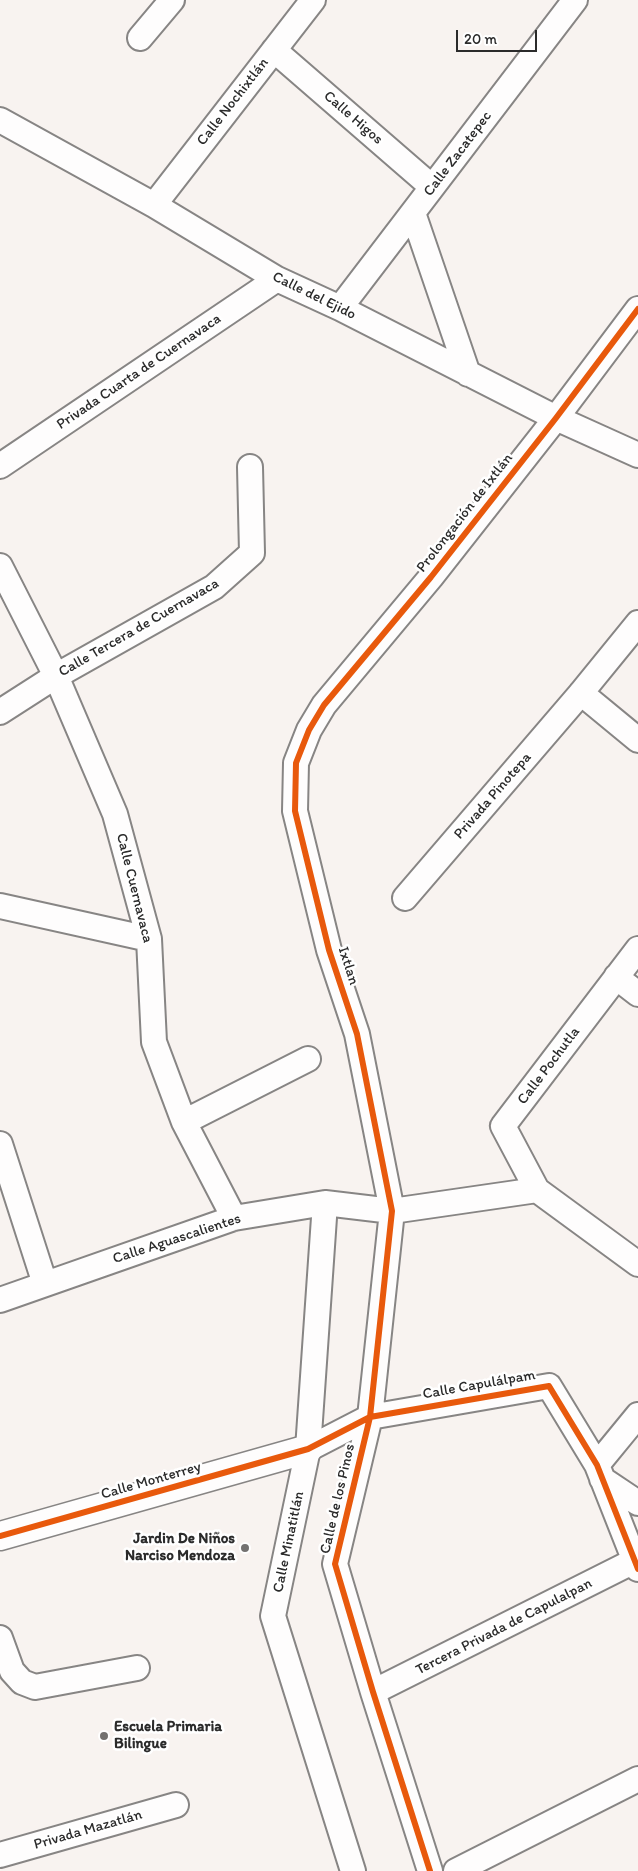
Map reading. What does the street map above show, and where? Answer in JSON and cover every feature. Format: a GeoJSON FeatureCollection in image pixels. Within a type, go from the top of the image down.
{"type":"FeatureCollection","features":[{"type":"Feature","properties":{"kind":"street"},"geometry":{"type":"LineString","coordinates":[[140,38],[172,0]]}},
{"type":"Feature","properties":{"kind":"street","name":"Calle Nochixtlán"},"geometry":{"type":"LineString","coordinates":[[154,205],[313,0]]}},
{"type":"Feature","properties":{"kind":"street","name":"Calle Zacatepec"},"geometry":{"type":"LineString","coordinates":[[340,308],[575,0]]}},
{"type":"Feature","properties":{"kind":"street","name":"Calle Higos"},"geometry":{"type":"LineString","coordinates":[[274,50],[432,188]]}},
{"type":"Feature","properties":{"kind":"street","name":"Calle del Ejido"},"geometry":{"type":"LineString","coordinates":[[0,120],[154,205],[277,279],[340,308],[556,418],[638,454]]}},
{"type":"Feature","properties":{"kind":"street"},"geometry":{"type":"LineString","coordinates":[[413,212],[468,374]]}},
{"type":"Feature","properties":{"kind":"street","name":"Privada Cuarta de Cuernavaca"},"geometry":{"type":"LineString","coordinates":[[0,466],[277,279]]}},
{"type":"Feature","properties":{"kind":"street","name":"Prolongación de Ixtlán"},"geometry":{"type":"LineString","coordinates":[[309,730],[324,705],[431,578],[638,310]]}},
{"type":"Feature","properties":{"kind":"street","name":"Calle Tercera de Cuernavaca"},"geometry":{"type":"LineString","coordinates":[[0,712],[56,676],[214,587],[252,553],[250,467]]}},
{"type":"Feature","properties":{"kind":"street","name":"Calle Cuernavaca"},"geometry":{"type":"LineString","coordinates":[[0,566],[56,676],[115,814],[149,939],[154,1042],[184,1122],[234,1218]]}},
{"type":"Feature","properties":{"kind":"street","name":"Privada Pinotepa"},"geometry":{"type":"LineString","coordinates":[[405,898],[581,693],[638,623]]}},
{"type":"Feature","properties":{"kind":"street"},"geometry":{"type":"LineString","coordinates":[[581,693],[638,740]]}},
{"type":"Feature","properties":{"kind":"street","name":"Ixtlan"},"geometry":{"type":"LineString","coordinates":[[309,730],[296,763],[295,811],[329,950],[357,1034],[392,1211]]}},
{"type":"Feature","properties":{"kind":"street"},"geometry":{"type":"LineString","coordinates":[[0,906],[149,939]]}},
{"type":"Feature","properties":{"kind":"street","name":"Calle Pochutla"},"geometry":{"type":"LineString","coordinates":[[537,1190],[503,1126],[638,949]]}},
{"type":"Feature","properties":{"kind":"street"},"geometry":{"type":"LineString","coordinates":[[616,977],[638,994]]}},
{"type":"Feature","properties":{"kind":"street"},"geometry":{"type":"LineString","coordinates":[[184,1122],[308,1059]]}},
{"type":"Feature","properties":{"kind":"street"},"geometry":{"type":"LineString","coordinates":[[0,1144],[45,1284]]}},
{"type":"Feature","properties":{"kind":"street"},"geometry":{"type":"LineString","coordinates":[[537,1190],[638,1264]]}},
{"type":"Feature","properties":{"kind":"street","name":"Calle Aguascalientes"},"geometry":{"type":"LineString","coordinates":[[0,1300],[234,1218],[325,1202],[392,1211],[537,1190]]}},
{"type":"Feature","properties":{"kind":"street","name":"Calle Minatitlán"},"geometry":{"type":"LineString","coordinates":[[325,1202],[308,1449],[273,1616],[353,1871]]}},
{"type":"Feature","properties":{"kind":"street","name":"Calle de los Pinos"},"geometry":{"type":"LineString","coordinates":[[392,1211],[370,1417],[335,1564],[373,1692],[430,1871]]}},
{"type":"Feature","properties":{"kind":"street","name":"Calle Capulálpam"},"geometry":{"type":"LineString","coordinates":[[308,1449],[370,1417],[548,1386],[599,1472],[636,1565]]}},
{"type":"Feature","properties":{"kind":"street"},"geometry":{"type":"LineString","coordinates":[[638,1415],[599,1472],[638,1503]]}},
{"type":"Feature","properties":{"kind":"street","name":"Calle Monterrey"},"geometry":{"type":"LineString","coordinates":[[0,1536],[308,1449]]}},
{"type":"Feature","properties":{"kind":"street","name":"Tercera Privada de Capulalpan"},"geometry":{"type":"LineString","coordinates":[[373,1692],[636,1565]]}},
{"type":"Feature","properties":{"kind":"street"},"geometry":{"type":"LineString","coordinates":[[0,1638],[12,1671],[22,1682],[35,1687],[137,1668]]}},
{"type":"Feature","properties":{"kind":"street"},"geometry":{"type":"LineString","coordinates":[[456,1871],[638,1779]]}},
{"type":"Feature","properties":{"kind":"street","name":"Privada Mazatlán"},"geometry":{"type":"LineString","coordinates":[[0,1855],[176,1805]]}},
{"type":"Feature","properties":{"kind":"cycle path"},"geometry":{"type":"LineString","coordinates":[[430,1871],[373,1692],[335,1564],[370,1417],[392,1211],[357,1034],[329,950],[295,811],[296,763],[309,730],[324,705],[431,577],[556,418],[638,309]]}},
{"type":"Feature","properties":{"kind":"cycle path"},"geometry":{"type":"LineString","coordinates":[[0,1536],[308,1449],[370,1417],[549,1386],[597,1465],[638,1569]]}},
{"type":"Feature","properties":{"kind":"place","name":"Jardin De Niños Narciso Mendoza"},"geometry":{"type":"Point","coordinates":[245,1548]}},
{"type":"Feature","properties":{"kind":"place","name":"Escuela Primaria Bilingue"},"geometry":{"type":"Point","coordinates":[104,1736]}}]}
